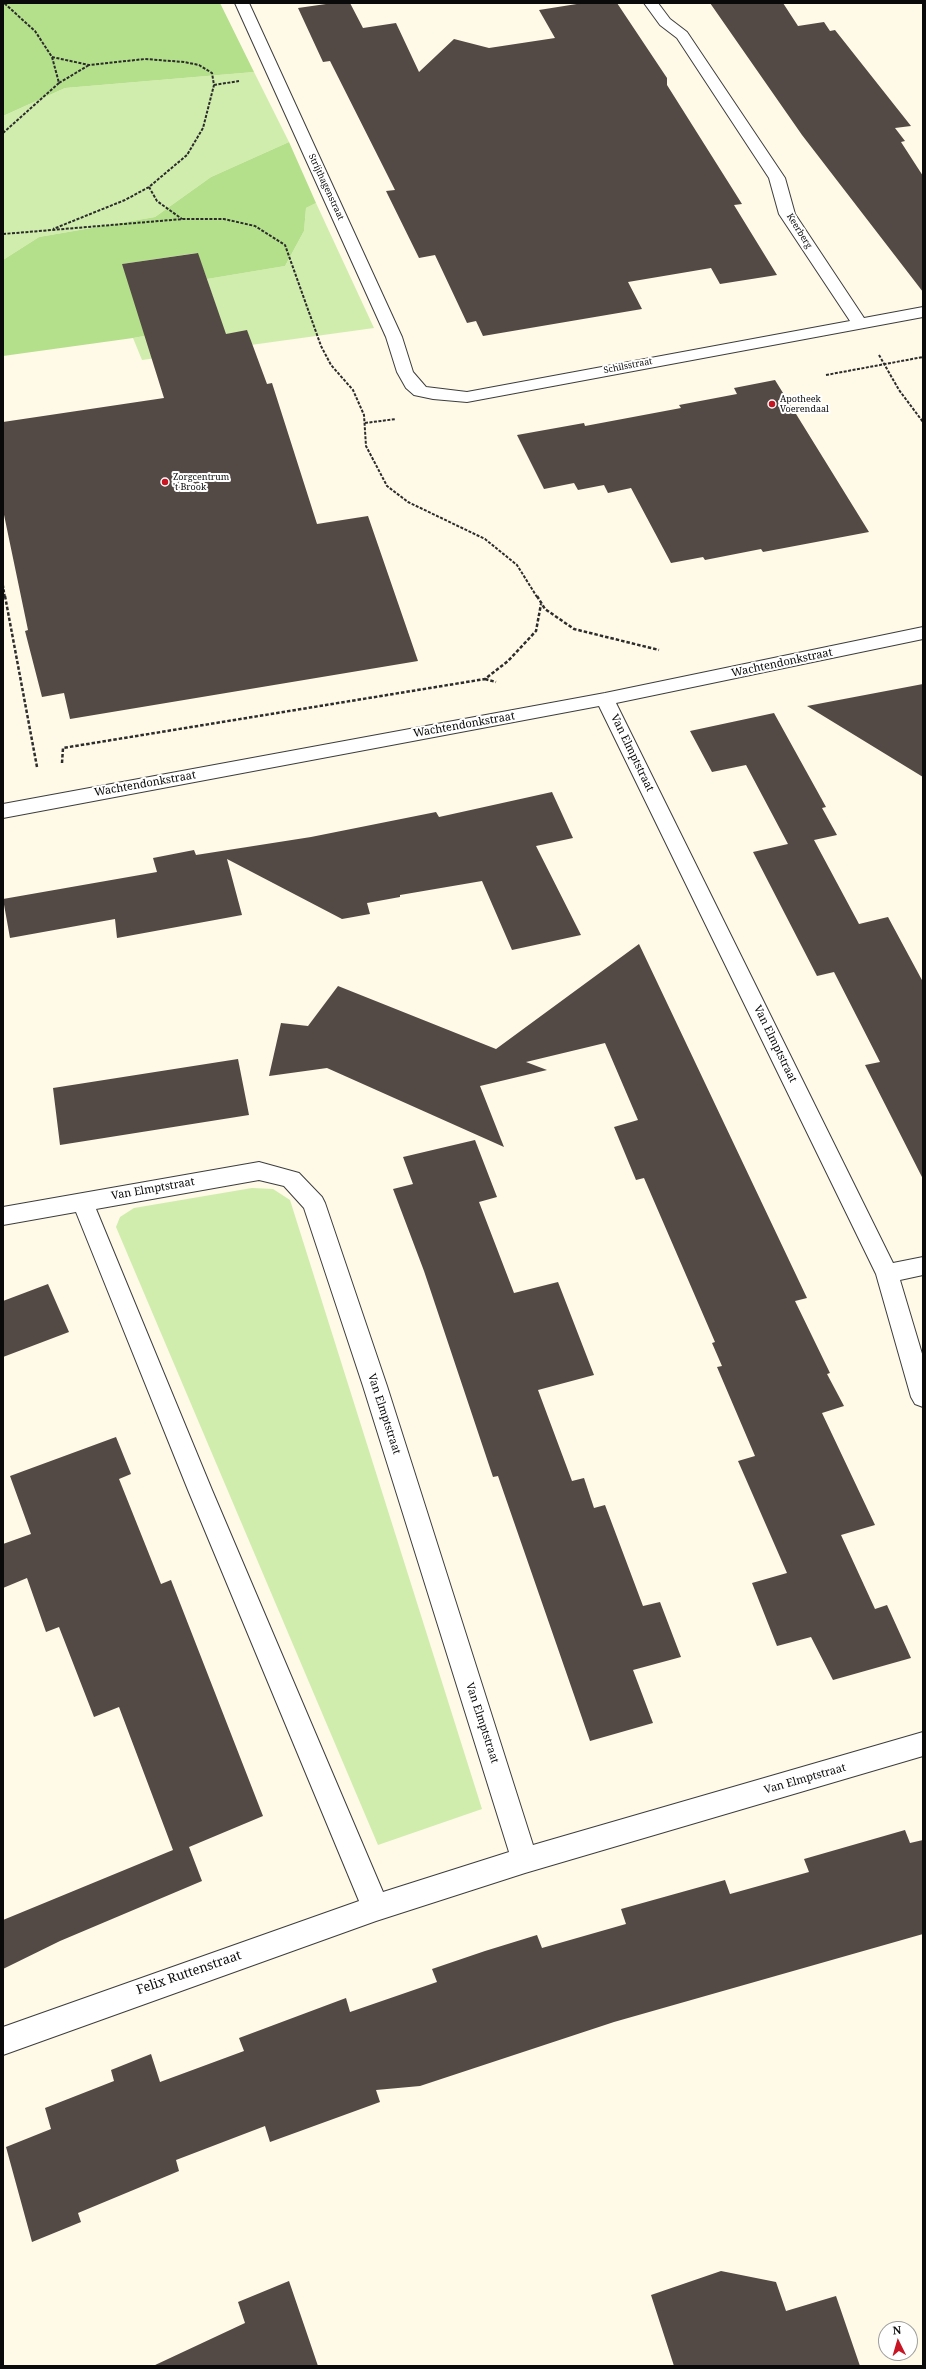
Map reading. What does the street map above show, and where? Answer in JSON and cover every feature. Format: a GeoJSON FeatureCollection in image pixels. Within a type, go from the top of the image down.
{"type":"FeatureCollection","features":[{"type":"Feature","properties":{"kind":"street","name":"Strijthagenstraat"},"geometry":{"type":"LineString","coordinates":[[242,3],[394,337],[405,372]]}},
{"type":"Feature","properties":{"kind":"street","name":"Keerberg"},"geometry":{"type":"LineString","coordinates":[[651,3],[665,22],[682,36],[777,178],[787,214],[860,324]]}},
{"type":"Feature","properties":{"kind":"street","name":"Schilsstraat"},"geometry":{"type":"LineString","coordinates":[[405,372],[412,384],[420,391],[433,394],[467,397],[923,312]]}},
{"type":"Feature","properties":{"kind":"street","name":"Wachtendonkstraat"},"geometry":{"type":"LineString","coordinates":[[3,811],[605,699],[923,633]]}},
{"type":"Feature","properties":{"kind":"street","name":"Van Elmptstraat"},"geometry":{"type":"LineString","coordinates":[[605,699],[887,1274],[923,1397]]}},
{"type":"Feature","properties":{"kind":"street","name":"Van Elmptstraat"},"geometry":{"type":"LineString","coordinates":[[3,1216],[259,1171],[291,1179],[314,1204],[375,1386],[525,1860]]}},
{"type":"Feature","properties":{"kind":"street"},"geometry":{"type":"LineString","coordinates":[[82,1201],[200,1490],[376,1908]]}},
{"type":"Feature","properties":{"kind":"street"},"geometry":{"type":"LineString","coordinates":[[887,1274],[923,1266]]}},
{"type":"Feature","properties":{"kind":"street","name":"Van Elmptstraat"},"geometry":{"type":"LineString","coordinates":[[376,1908],[525,1860],[923,1744]]}},
{"type":"Feature","properties":{"kind":"street","name":"Felix Ruttenstraat"},"geometry":{"type":"LineString","coordinates":[[3,2041],[376,1908]]}},
{"type":"Feature","properties":{"kind":"path"},"geometry":{"type":"LineString","coordinates":[[4,3],[35,31],[52,57],[59,83]]}},
{"type":"Feature","properties":{"kind":"path"},"geometry":{"type":"LineString","coordinates":[[50,230],[125,200],[149,187],[187,155],[203,128],[214,85],[212,73],[199,65],[184,62],[145,59],[89,65],[52,57]]}},
{"type":"Feature","properties":{"kind":"path"},"geometry":{"type":"LineString","coordinates":[[3,133],[59,83],[89,65]]}},
{"type":"Feature","properties":{"kind":"path"},"geometry":{"type":"LineString","coordinates":[[149,187],[157,201],[183,219]]}},
{"type":"Feature","properties":{"kind":"path"},"geometry":{"type":"LineString","coordinates":[[3,234],[183,219],[224,219],[255,226],[285,245],[321,346],[331,365],[354,390],[364,414],[366,446],[387,486],[408,502],[485,539],[517,565],[545,609],[574,629],[661,650]]}},
{"type":"Feature","properties":{"kind":"path"},"geometry":{"type":"LineString","coordinates":[[860,324],[899,390],[923,422]]}},
{"type":"Feature","properties":{"kind":"path"},"geometry":{"type":"LineString","coordinates":[[826,375],[923,357]]}},
{"type":"Feature","properties":{"kind":"path"},"geometry":{"type":"LineString","coordinates":[[3,585],[45,803]]}},
{"type":"Feature","properties":{"kind":"path"},"geometry":{"type":"LineString","coordinates":[[38,773],[62,771],[63,748],[485,679],[508,661],[536,631],[542,603]]}},
{"type":"Feature","properties":{"kind":"green space"},"geometry":{"type":"Polygon","coordinates":[[[3,3],[220,3],[254,72],[65,88],[3,116],[3,3]]]}},
{"type":"Feature","properties":{"kind":"green space"},"geometry":{"type":"Polygon","coordinates":[[[254,72],[289,142],[211,177],[155,217],[39,237],[3,260],[3,116],[65,88],[254,72]]]}},
{"type":"Feature","properties":{"kind":"green space"},"geometry":{"type":"Polygon","coordinates":[[[289,142],[316,203],[306,208],[304,231],[285,266],[207,279],[197,253],[122,264],[219,322],[133,338],[3,356],[3,260],[39,237],[155,217],[211,177],[289,142]]]}},
{"type":"Feature","properties":{"kind":"green space"},"geometry":{"type":"Polygon","coordinates":[[[316,203],[374,328],[142,360],[133,338],[219,322],[218,313],[207,279],[285,266],[304,231],[306,208],[316,203]]]}},
{"type":"Feature","properties":{"kind":"green space"},"geometry":{"type":"Polygon","coordinates":[[[252,1188],[273,1189],[290,1200],[482,1809],[378,1845],[116,1227],[120,1217],[134,1208],[252,1188]]]}},
{"type":"Feature","properties":{"kind":"building"},"geometry":{"type":"Polygon","coordinates":[[[333,3],[350,3],[363,28],[396,23],[419,72],[454,39],[489,48],[555,38],[539,10],[583,3],[617,3],[667,78],[667,85],[742,204],[734,205],[777,275],[720,284],[711,268],[628,282],[642,309],[483,336],[476,321],[467,323],[435,255],[419,258],[386,191],[395,190],[330,61],[323,62],[298,8],[333,3]]]}},
{"type":"Feature","properties":{"kind":"building"},"geometry":{"type":"Polygon","coordinates":[[[710,3],[783,3],[798,26],[824,22],[830,31],[835,30],[911,126],[895,128],[905,141],[901,142],[923,176],[923,292],[802,135],[710,3]]]}},
{"type":"Feature","properties":{"kind":"building"},"geometry":{"type":"Polygon","coordinates":[[[198,253],[226,334],[247,330],[267,384],[272,383],[317,524],[368,516],[418,661],[70,719],[64,693],[42,697],[25,631],[28,630],[3,510],[3,422],[164,398],[122,264],[198,253]]]}},
{"type":"Feature","properties":{"kind":"building"},"geometry":{"type":"Polygon","coordinates":[[[775,380],[869,532],[763,552],[761,549],[705,560],[703,557],[671,563],[631,488],[608,493],[604,485],[578,490],[574,483],[544,489],[517,435],[584,423],[585,426],[681,408],[679,405],[737,394],[734,388],[775,380]]]}},
{"type":"Feature","properties":{"kind":"building"},"geometry":{"type":"Polygon","coordinates":[[[923,684],[923,777],[807,706],[923,684]]]}},
{"type":"Feature","properties":{"kind":"building"},"geometry":{"type":"Polygon","coordinates":[[[774,713],[826,807],[822,808],[837,835],[814,840],[859,924],[888,917],[923,982],[923,1179],[865,1065],[880,1062],[834,972],[817,976],[753,852],[788,844],[746,765],[712,772],[690,731],[774,713]]]}},
{"type":"Feature","properties":{"kind":"building"},"geometry":{"type":"Polygon","coordinates":[[[552,792],[573,838],[536,846],[581,935],[512,950],[482,881],[400,895],[400,897],[367,903],[370,914],[342,919],[227,859],[242,915],[117,938],[115,919],[10,938],[3,899],[157,872],[153,858],[194,850],[196,855],[311,837],[436,812],[439,817],[552,792]]]}},
{"type":"Feature","properties":{"kind":"building"},"geometry":{"type":"Polygon","coordinates":[[[639,944],[807,1298],[795,1301],[830,1373],[827,1374],[844,1406],[822,1413],[875,1525],[841,1535],[875,1609],[887,1605],[911,1658],[833,1680],[811,1637],[777,1646],[752,1583],[787,1573],[738,1461],[755,1456],[717,1367],[722,1366],[712,1343],[715,1342],[644,1178],[636,1180],[614,1127],[638,1120],[605,1043],[526,1062],[547,1070],[480,1086],[504,1147],[327,1068],[269,1076],[281,1023],[308,1026],[338,986],[496,1049],[639,944]]]}},
{"type":"Feature","properties":{"kind":"building"},"geometry":{"type":"Polygon","coordinates":[[[238,1059],[249,1115],[60,1145],[53,1088],[238,1059]]]}},
{"type":"Feature","properties":{"kind":"building"},"geometry":{"type":"Polygon","coordinates":[[[475,1140],[497,1197],[479,1202],[514,1293],[558,1282],[594,1375],[538,1390],[572,1481],[584,1478],[594,1508],[605,1505],[643,1606],[660,1602],[681,1657],[633,1670],[653,1723],[590,1741],[498,1476],[493,1477],[424,1271],[393,1189],[413,1184],[403,1157],[475,1140]]]}},
{"type":"Feature","properties":{"kind":"building"},"geometry":{"type":"Polygon","coordinates":[[[48,1284],[69,1332],[3,1357],[3,1301],[48,1284]]]}},
{"type":"Feature","properties":{"kind":"building"},"geometry":{"type":"Polygon","coordinates":[[[116,1437],[131,1474],[119,1479],[161,1584],[171,1580],[263,1816],[189,1847],[202,1881],[60,1941],[3,1969],[3,1920],[173,1850],[119,1707],[94,1717],[59,1627],[46,1632],[27,1578],[3,1588],[3,1544],[31,1534],[10,1476],[116,1437]]]}},
{"type":"Feature","properties":{"kind":"building"},"geometry":{"type":"Polygon","coordinates":[[[905,1830],[910,1843],[923,1840],[923,1934],[614,2022],[420,2086],[376,2090],[380,2102],[270,2142],[265,2126],[176,2160],[179,2171],[78,2213],[81,2222],[32,2242],[6,2147],[51,2129],[45,2108],[114,2081],[111,2070],[151,2054],[160,2082],[244,2051],[239,2038],[346,1998],[350,2012],[437,1982],[432,1969],[485,1951],[537,1935],[542,1948],[626,1924],[621,1909],[725,1880],[730,1894],[809,1872],[804,1859],[905,1830]]]}},
{"type":"Feature","properties":{"kind":"building"},"geometry":{"type":"Polygon","coordinates":[[[721,2271],[776,2282],[786,2311],[836,2296],[860,2366],[674,2366],[651,2295],[721,2271]]]}},
{"type":"Feature","properties":{"kind":"building"},"geometry":{"type":"Polygon","coordinates":[[[289,2281],[318,2366],[153,2366],[245,2323],[238,2302],[289,2281]]]}},
{"type":"Feature","properties":{"kind":"place","name":"Apotheek Voerendaal"},"geometry":{"type":"Point","coordinates":[772,404]}},
{"type":"Feature","properties":{"kind":"place","name":"Zorgcentrum 't Brook"},"geometry":{"type":"Point","coordinates":[165,482]}}]}
